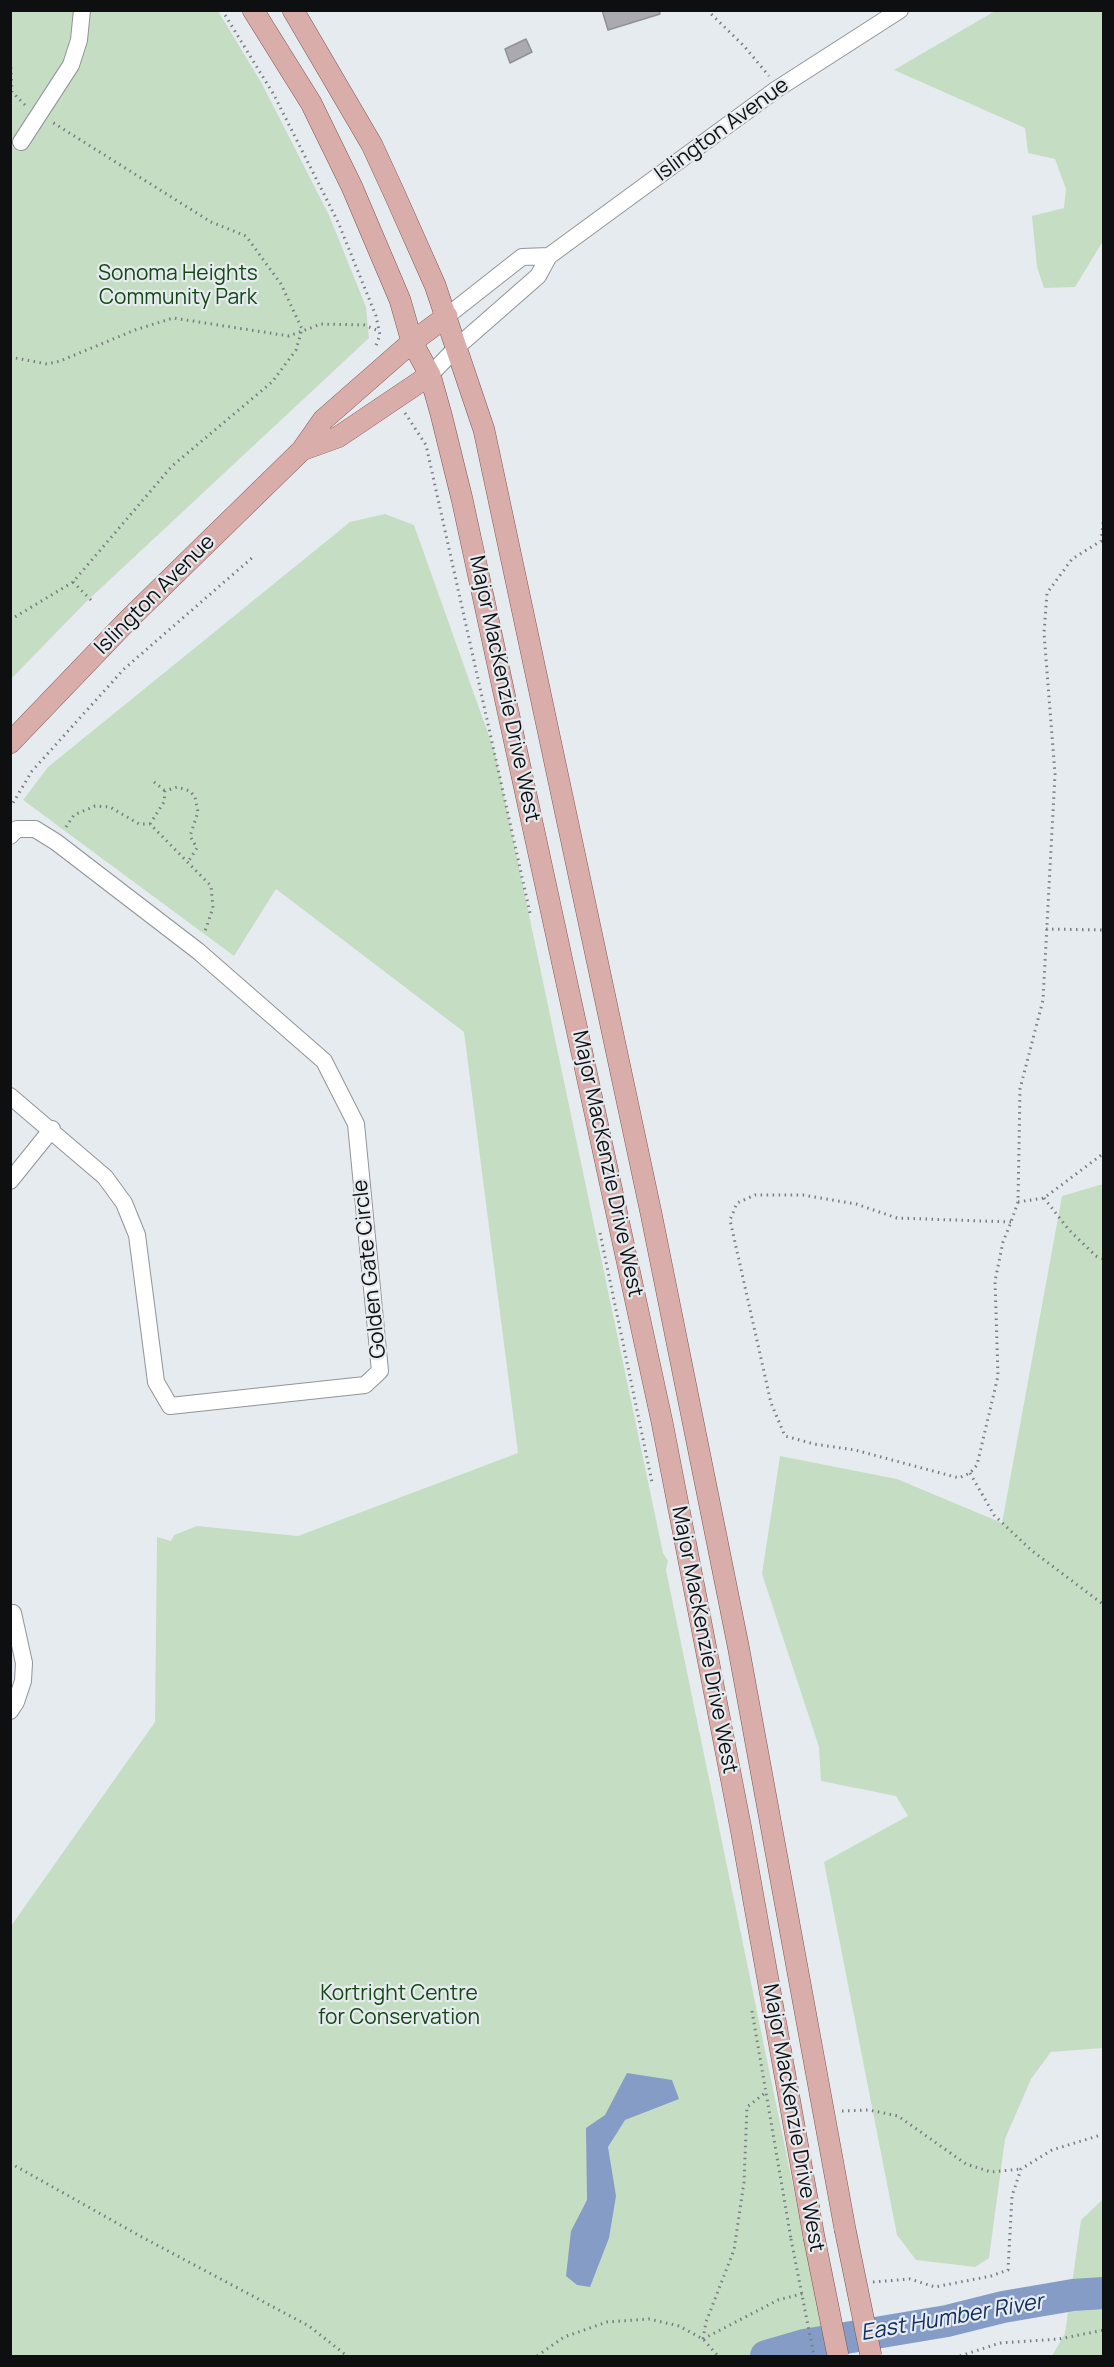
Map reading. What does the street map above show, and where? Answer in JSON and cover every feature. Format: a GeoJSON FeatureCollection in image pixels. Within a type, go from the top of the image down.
{"type":"FeatureCollection","features":[{"type":"Feature","properties":{"kind":"main road","name":"Major MacKenzie Drive West"},"geometry":{"type":"LineString","coordinates":[[253,10],[311,103],[352,188],[400,300],[412,342],[430,375],[462,499],[662,1422],[741,1829],[814,2237],[838,2356]]}},
{"type":"Feature","properties":{"kind":"main road","name":"Major MacKenzie Drive West"},"geometry":{"type":"LineString","coordinates":[[292,10],[372,144],[447,316],[484,430],[651,1213],[738,1644],[845,2229],[872,2356]]}},
{"type":"Feature","properties":{"kind":"main road","name":"Islington Avenue"},"geometry":{"type":"LineString","coordinates":[[10,743],[127,621],[302,450],[323,420],[412,342],[447,316]]}},
{"type":"Feature","properties":{"kind":"main road","name":"Islington Avenue"},"geometry":{"type":"LineString","coordinates":[[302,450],[338,437],[430,375]]}},
{"type":"Feature","properties":{"kind":"street"},"geometry":{"type":"LineString","coordinates":[[21,142],[71,65],[79,40],[82,10]]}},
{"type":"Feature","properties":{"kind":"street","name":"Islington Avenue"},"geometry":{"type":"LineString","coordinates":[[430,375],[457,347],[538,276],[549,256],[777,89],[900,10]]}},
{"type":"Feature","properties":{"kind":"street","name":"Islington Avenue"},"geometry":{"type":"LineString","coordinates":[[447,316],[522,257],[549,256]]}},
{"type":"Feature","properties":{"kind":"street","name":"Golden Gate Circle"},"geometry":{"type":"LineString","coordinates":[[10,836],[17,829],[35,829],[56,842],[198,951],[324,1061],[356,1124],[380,1371],[365,1385],[170,1406],[156,1382],[138,1235],[124,1203],[105,1177],[52,1129],[10,1096]]}},
{"type":"Feature","properties":{"kind":"street"},"geometry":{"type":"LineString","coordinates":[[10,1181],[52,1129]]}},
{"type":"Feature","properties":{"kind":"street"},"geometry":{"type":"LineString","coordinates":[[10,1710],[23,1681],[24,1663],[13,1613]]}},
{"type":"Feature","properties":{"kind":"path"},"geometry":{"type":"LineString","coordinates":[[222,10],[269,87],[338,222],[376,316],[379,331],[374,352]]}},
{"type":"Feature","properties":{"kind":"path"},"geometry":{"type":"LineString","coordinates":[[707,10],[744,46],[770,77]]}},
{"type":"Feature","properties":{"kind":"path"},"geometry":{"type":"LineString","coordinates":[[10,49],[12,92],[30,108]]}},
{"type":"Feature","properties":{"kind":"path"},"geometry":{"type":"LineString","coordinates":[[10,620],[73,582],[172,466],[272,382],[296,350],[302,329],[281,284],[246,236],[211,222],[48,120]]}},
{"type":"Feature","properties":{"kind":"path"},"geometry":{"type":"LineString","coordinates":[[10,357],[15,360],[47,364],[60,362],[135,330],[173,318],[289,336],[302,329],[321,324],[364,325],[379,331]]}},
{"type":"Feature","properties":{"kind":"path"},"geometry":{"type":"LineString","coordinates":[[10,363],[15,360]]}},
{"type":"Feature","properties":{"kind":"path"},"geometry":{"type":"LineString","coordinates":[[415,430],[426,445],[532,920]]}},
{"type":"Feature","properties":{"kind":"path"},"geometry":{"type":"LineString","coordinates":[[1011,1222],[897,1218],[856,1204],[794,1195],[755,1195],[737,1203],[730,1220],[771,1403],[785,1436],[814,1444],[855,1450],[959,1478],[970,1473],[977,1464],[998,1376],[995,1281],[1003,1242],[1011,1222],[1017,1202],[1020,1089],[1043,1000],[1055,774],[1044,633],[1047,593],[1072,560],[1101,541],[1104,515]]}},
{"type":"Feature","properties":{"kind":"path"},"geometry":{"type":"LineString","coordinates":[[10,808],[32,771],[124,669],[253,557]]}},
{"type":"Feature","properties":{"kind":"path"},"geometry":{"type":"LineString","coordinates":[[73,582],[91,600]]}},
{"type":"Feature","properties":{"kind":"path"},"geometry":{"type":"LineString","coordinates":[[154,782],[165,791],[182,788],[190,791],[196,801],[198,812],[190,836],[197,848],[188,862]]}},
{"type":"Feature","properties":{"kind":"path"},"geometry":{"type":"LineString","coordinates":[[150,824],[164,802],[165,791]]}},
{"type":"Feature","properties":{"kind":"path"},"geometry":{"type":"LineString","coordinates":[[65,829],[67,822],[74,815],[95,806],[110,807],[139,824],[150,824]]}},
{"type":"Feature","properties":{"kind":"path"},"geometry":{"type":"LineString","coordinates":[[150,824],[194,870],[207,880],[212,892],[210,920],[198,951]]}},
{"type":"Feature","properties":{"kind":"path"},"geometry":{"type":"LineString","coordinates":[[1046,929],[1104,930]]}},
{"type":"Feature","properties":{"kind":"path"},"geometry":{"type":"LineString","coordinates":[[1017,1202],[1044,1198],[1104,1153]]}},
{"type":"Feature","properties":{"kind":"path"},"geometry":{"type":"LineString","coordinates":[[1044,1198],[1069,1230],[1104,1259]]}},
{"type":"Feature","properties":{"kind":"path"},"geometry":{"type":"LineString","coordinates":[[599,1230],[654,1488]]}},
{"type":"Feature","properties":{"kind":"path"},"geometry":{"type":"LineString","coordinates":[[970,1473],[994,1515],[1031,1550],[1104,1605]]}},
{"type":"Feature","properties":{"kind":"path"},"geometry":{"type":"LineString","coordinates":[[751,2001],[765,2093],[814,2356]]}},
{"type":"Feature","properties":{"kind":"path"},"geometry":{"type":"LineString","coordinates":[[703,2339],[706,2322],[734,2250],[744,2182],[747,2107],[765,2093]]}},
{"type":"Feature","properties":{"kind":"path"},"geometry":{"type":"LineString","coordinates":[[840,2111],[869,2110],[898,2116],[966,2164],[991,2172],[1021,2169],[1052,2151],[1104,2134]]}},
{"type":"Feature","properties":{"kind":"path"},"geometry":{"type":"LineString","coordinates":[[10,2163],[140,2236],[309,2326],[347,2356]]}},
{"type":"Feature","properties":{"kind":"path"},"geometry":{"type":"LineString","coordinates":[[867,2283],[910,2279],[935,2287],[991,2276],[1008,2270],[1012,2196],[1021,2169]]}},
{"type":"Feature","properties":{"kind":"path"},"geometry":{"type":"LineString","coordinates":[[703,2339],[778,2300],[812,2291]]}},
{"type":"Feature","properties":{"kind":"path"},"geometry":{"type":"LineString","coordinates":[[537,2356],[564,2337],[607,2322],[650,2319],[679,2326],[703,2339],[718,2356]]}},
{"type":"Feature","properties":{"kind":"path"},"geometry":{"type":"LineString","coordinates":[[960,2356],[1000,2343],[1059,2339],[1104,2330]]}},
{"type":"Feature","properties":{"kind":"green space","name":"Sonoma Heights Community Park"},"geometry":{"type":"Polygon","coordinates":[[[11,11],[218,11],[261,82],[329,215],[366,307],[369,338],[86,602],[11,679],[11,11]]]}},
{"type":"Feature","properties":{"kind":"green space"},"geometry":{"type":"Polygon","coordinates":[[[995,11],[1103,11],[1103,241],[1075,287],[1044,288],[1037,267],[1032,216],[1064,208],[1066,189],[1055,159],[1028,153],[1025,128],[894,70],[995,11]]]}},
{"type":"Feature","properties":{"kind":"green space","name":"Kortright Centre for Conservation"},"geometry":{"type":"Polygon","coordinates":[[[385,514],[414,525],[495,753],[663,1553],[668,1561],[666,1570],[828,2356],[11,2356],[11,1926],[155,1722],[157,1537],[171,1541],[174,1535],[197,1526],[298,1536],[518,1453],[464,1032],[276,889],[234,956],[23,800],[48,767],[350,522],[385,514]]]}},
{"type":"Feature","properties":{"kind":"green space"},"geometry":{"type":"Polygon","coordinates":[[[1103,1184],[1103,2048],[1051,2052],[1031,2079],[1005,2139],[989,2258],[975,2267],[916,2260],[897,2235],[824,1862],[908,1816],[896,1796],[821,1781],[819,1747],[762,1574],[780,1456],[897,1479],[1002,1523],[1062,1196],[1103,1184]]]}},
{"type":"Feature","properties":{"kind":"green space"},"geometry":{"type":"Polygon","coordinates":[[[1103,2199],[1103,2356],[1052,2356],[1065,2333],[1081,2220],[1103,2199]]]}},
{"type":"Feature","properties":{"kind":"water"},"geometry":{"type":"Polygon","coordinates":[[[627,2073],[672,2080],[679,2099],[625,2120],[608,2147],[616,2196],[609,2238],[590,2287],[577,2285],[566,2276],[571,2231],[587,2200],[586,2128],[605,2115],[627,2073]]]}},
{"type":"Feature","properties":{"kind":"building"},"geometry":{"type":"Polygon","coordinates":[[[602,10],[659,10],[660,14],[608,30],[602,10]]]}},
{"type":"Feature","properties":{"kind":"building"},"geometry":{"type":"Polygon","coordinates":[[[526,39],[532,52],[510,63],[505,49],[526,39]]]}},
{"type":"Feature","properties":{"kind":"waterway","name":"East Humber River"},"geometry":{"type":"LineString","coordinates":[[766,2356],[804,2345],[947,2321],[1003,2307],[1073,2295],[1104,2293]]}}]}
